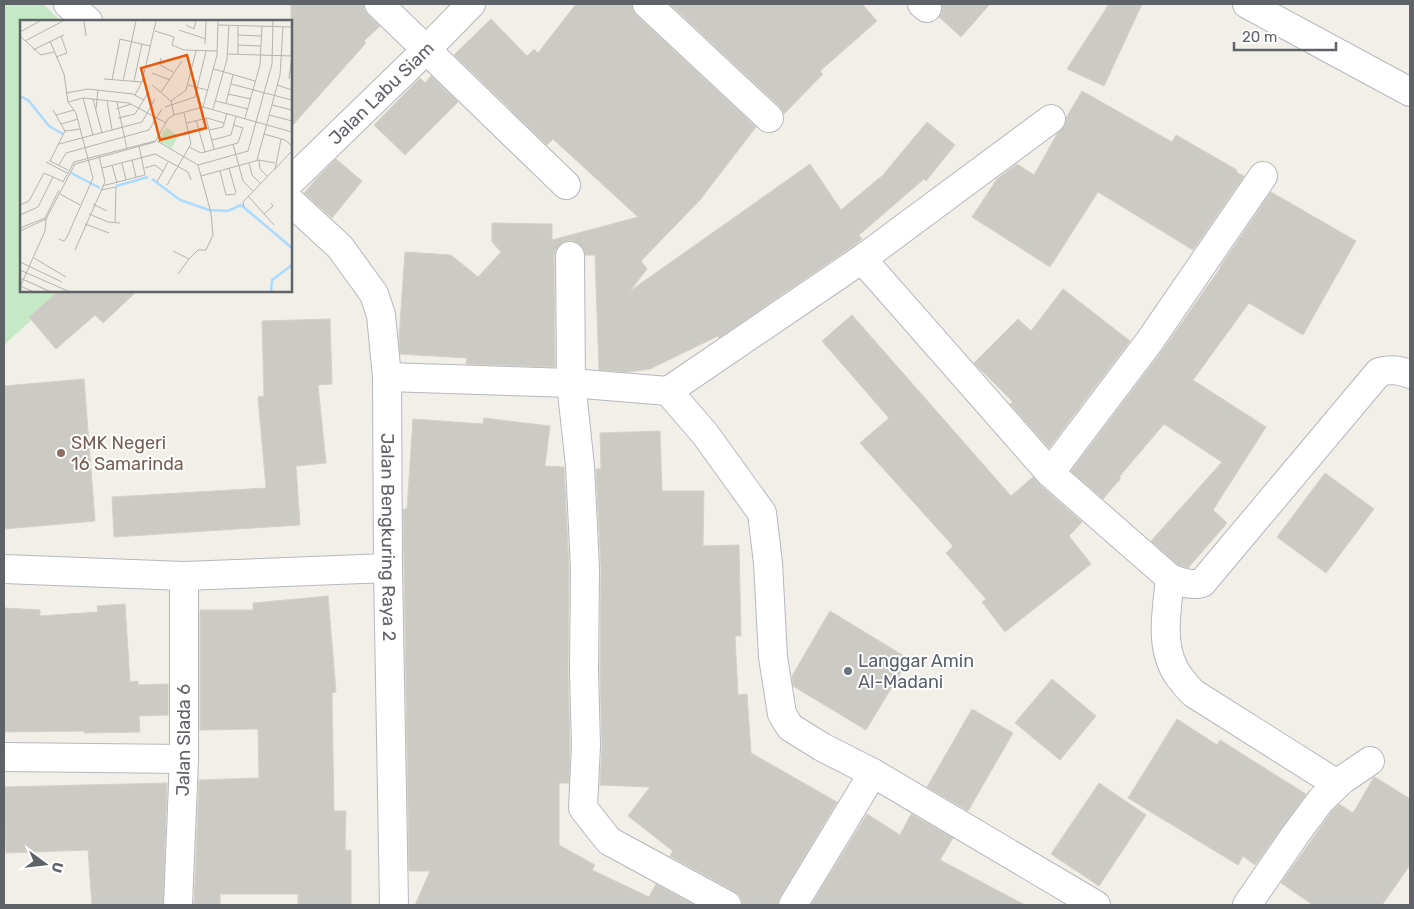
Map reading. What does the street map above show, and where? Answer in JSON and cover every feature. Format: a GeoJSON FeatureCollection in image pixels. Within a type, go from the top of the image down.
{"type":"FeatureCollection","features":[{"type":"Feature","properties":{"kind":"street"},"geometry":{"type":"LineString","coordinates":[[68,4],[87,20]]}},
{"type":"Feature","properties":{"kind":"street"},"geometry":{"type":"LineString","coordinates":[[379,4],[566,185]]}},
{"type":"Feature","properties":{"kind":"street","name":"Jalan Labu Siam"},"geometry":{"type":"LineString","coordinates":[[292,179],[471,4]]}},
{"type":"Feature","properties":{"kind":"street"},"geometry":{"type":"LineString","coordinates":[[647,4],[769,118]]}},
{"type":"Feature","properties":{"kind":"street"},"geometry":{"type":"LineString","coordinates":[[1247,4],[1410,92]]}},
{"type":"Feature","properties":{"kind":"street"},"geometry":{"type":"LineString","coordinates":[[387,377],[571,383],[668,391],[862,259],[1051,119]]}},
{"type":"Feature","properties":{"kind":"street"},"geometry":{"type":"LineString","coordinates":[[1050,473],[1148,342],[1263,176]]}},
{"type":"Feature","properties":{"kind":"street","name":"Jalan Bengkuring Raya 2"},"geometry":{"type":"LineString","coordinates":[[292,203],[340,247],[374,294],[381,315],[387,377],[388,568],[394,905]]}},
{"type":"Feature","properties":{"kind":"street"},"geometry":{"type":"LineString","coordinates":[[570,256],[571,383],[580,466],[585,568],[584,672],[586,745],[583,808],[609,841],[727,905]]}},
{"type":"Feature","properties":{"kind":"street"},"geometry":{"type":"LineString","coordinates":[[862,259],[1050,473],[1170,578],[1188,584],[1202,583],[1380,372],[1389,369],[1410,374]]}},
{"type":"Feature","properties":{"kind":"street"},"geometry":{"type":"LineString","coordinates":[[668,391],[705,434],[762,513],[768,563],[773,657],[782,714],[790,727],[1096,905]]}},
{"type":"Feature","properties":{"kind":"street"},"geometry":{"type":"LineString","coordinates":[[4,569],[184,576],[388,568]]}},
{"type":"Feature","properties":{"kind":"street","name":"Jalan Slada 6"},"geometry":{"type":"LineString","coordinates":[[178,905],[184,758],[184,576]]}},
{"type":"Feature","properties":{"kind":"street"},"geometry":{"type":"LineString","coordinates":[[1170,578],[1165,634],[1171,661],[1179,676],[1193,692],[1338,784]]}},
{"type":"Feature","properties":{"kind":"street"},"geometry":{"type":"LineString","coordinates":[[4,757],[184,758]]}},
{"type":"Feature","properties":{"kind":"street"},"geometry":{"type":"LineString","coordinates":[[1247,905],[1321,800],[1342,780],[1370,761]]}},
{"type":"Feature","properties":{"kind":"street"},"geometry":{"type":"LineString","coordinates":[[793,905],[872,773]]}},
{"type":"Feature","properties":{"kind":"green space"},"geometry":{"type":"Polygon","coordinates":[[[4,4],[43,4],[60,20],[20,20],[20,292],[62,292],[4,345],[4,4]]]}},
{"type":"Feature","properties":{"kind":"building"},"geometry":{"type":"Polygon","coordinates":[[[291,4],[364,4],[364,9],[368,15],[380,26],[364,41],[366,43],[292,126],[292,20],[291,4]]]}},
{"type":"Feature","properties":{"kind":"building"},"geometry":{"type":"Polygon","coordinates":[[[576,4],[632,4],[632,9],[636,15],[756,127],[700,200],[641,261],[647,269],[630,291],[810,164],[841,210],[883,175],[927,122],[955,145],[926,181],[924,179],[859,235],[862,239],[853,246],[719,338],[718,336],[650,369],[628,372],[599,370],[595,255],[585,255],[583,248],[578,243],[570,240],[562,243],[556,249],[554,256],[555,367],[466,364],[467,358],[400,354],[399,338],[405,252],[451,255],[478,277],[501,252],[492,242],[492,223],[552,224],[552,240],[638,217],[553,139],[547,145],[454,55],[491,19],[527,56],[534,49],[538,53],[576,4]]]}},
{"type":"Feature","properties":{"kind":"building"},"geometry":{"type":"Polygon","coordinates":[[[670,4],[862,4],[877,21],[820,71],[823,74],[784,114],[780,107],[670,4]]]}},
{"type":"Feature","properties":{"kind":"building"},"geometry":{"type":"Polygon","coordinates":[[[942,4],[990,4],[961,37],[939,17],[942,11],[942,4]]]}},
{"type":"Feature","properties":{"kind":"building"},"geometry":{"type":"Polygon","coordinates":[[[1109,4],[1142,4],[1104,86],[1067,69],[1109,4]]]}},
{"type":"Feature","properties":{"kind":"building"},"geometry":{"type":"Polygon","coordinates":[[[431,76],[458,102],[405,155],[374,125],[420,78],[425,83],[431,76]]]}},
{"type":"Feature","properties":{"kind":"building"},"geometry":{"type":"Polygon","coordinates":[[[1082,91],[1172,142],[1176,135],[1237,170],[1236,172],[1244,176],[1193,250],[1098,192],[1050,267],[972,217],[997,179],[1017,164],[1034,175],[1057,134],[1065,126],[1066,118],[1082,91]]]}},
{"type":"Feature","properties":{"kind":"building"},"geometry":{"type":"Polygon","coordinates":[[[336,159],[362,181],[332,218],[304,193],[336,159]]]}},
{"type":"Feature","properties":{"kind":"building"},"geometry":{"type":"Polygon","coordinates":[[[1271,192],[1356,241],[1303,335],[1249,303],[1193,380],[1266,427],[1213,510],[1227,523],[1188,568],[1178,565],[1151,541],[1222,462],[1164,424],[1103,499],[1071,471],[1162,351],[1271,192]]]}},
{"type":"Feature","properties":{"kind":"building"},"geometry":{"type":"Polygon","coordinates":[[[1063,289],[1130,341],[1049,448],[1010,404],[1013,402],[974,363],[1018,319],[1031,331],[1063,289]]]}},
{"type":"Feature","properties":{"kind":"building"},"geometry":{"type":"Polygon","coordinates":[[[58,292],[136,292],[103,323],[95,315],[56,349],[29,317],[58,292]]]}},
{"type":"Feature","properties":{"kind":"building"},"geometry":{"type":"Polygon","coordinates":[[[852,315],[1011,496],[1033,477],[1082,522],[1069,536],[1091,564],[1005,632],[982,602],[986,599],[946,553],[953,546],[860,443],[889,418],[822,341],[852,315]]]}},
{"type":"Feature","properties":{"kind":"building"},"geometry":{"type":"Polygon","coordinates":[[[330,319],[332,384],[318,385],[326,463],[296,466],[300,525],[114,537],[112,497],[266,488],[258,397],[264,396],[262,321],[330,319]]]}},
{"type":"Feature","properties":{"kind":"building","name":"SMK Negeri 16 Samarinda"},"geometry":{"type":"Polygon","coordinates":[[[84,379],[95,521],[4,529],[4,386],[84,379]]]}},
{"type":"Feature","properties":{"kind":"building"},"geometry":{"type":"Polygon","coordinates":[[[484,418],[550,426],[545,466],[564,467],[569,568],[568,672],[570,745],[569,783],[559,783],[559,845],[595,865],[592,870],[649,897],[656,884],[695,905],[415,905],[430,871],[409,871],[403,509],[407,509],[413,419],[483,424],[484,418]]]}},
{"type":"Feature","properties":{"kind":"building"},"geometry":{"type":"Polygon","coordinates":[[[660,431],[662,491],[704,491],[703,546],[739,545],[741,636],[735,636],[738,695],[747,694],[751,753],[837,802],[777,905],[743,905],[741,897],[734,891],[670,856],[673,851],[628,816],[650,787],[600,785],[602,745],[600,672],[601,568],[596,469],[601,469],[600,433],[660,431]]]}},
{"type":"Feature","properties":{"kind":"building"},"geometry":{"type":"Polygon","coordinates":[[[1325,473],[1374,509],[1326,573],[1277,537],[1325,473]]]}},
{"type":"Feature","properties":{"kind":"building"},"geometry":{"type":"Polygon","coordinates":[[[328,596],[336,692],[332,693],[334,811],[346,811],[345,850],[351,850],[351,905],[298,905],[298,894],[220,894],[220,905],[194,905],[199,780],[259,778],[258,729],[200,730],[200,610],[253,610],[253,603],[328,596]]]}},
{"type":"Feature","properties":{"kind":"building"},"geometry":{"type":"Polygon","coordinates":[[[125,604],[130,682],[138,681],[138,685],[168,684],[168,715],[139,716],[140,732],[4,732],[4,608],[40,610],[40,616],[98,612],[97,606],[125,604]]]}},
{"type":"Feature","properties":{"kind":"building","name":"Langgar Amin Al-Madani"},"geometry":{"type":"Polygon","coordinates":[[[830,611],[909,659],[866,730],[793,686],[792,676],[830,611]]]}},
{"type":"Feature","properties":{"kind":"building"},"geometry":{"type":"Polygon","coordinates":[[[1052,679],[1096,716],[1060,760],[1015,723],[1052,679]]]}},
{"type":"Feature","properties":{"kind":"building"},"geometry":{"type":"Polygon","coordinates":[[[972,709],[1013,733],[968,811],[927,787],[972,709]]]}},
{"type":"Feature","properties":{"kind":"building"},"geometry":{"type":"Polygon","coordinates":[[[1177,719],[1217,745],[1220,740],[1306,794],[1255,865],[1243,856],[1238,865],[1128,798],[1177,719]]]}},
{"type":"Feature","properties":{"kind":"building"},"geometry":{"type":"Polygon","coordinates":[[[1374,777],[1410,799],[1410,865],[1382,905],[1313,905],[1281,883],[1333,810],[1339,804],[1353,813],[1374,777]]]}},
{"type":"Feature","properties":{"kind":"building"},"geometry":{"type":"Polygon","coordinates":[[[167,783],[163,905],[92,905],[88,850],[6,853],[4,787],[167,783]]]}},
{"type":"Feature","properties":{"kind":"building"},"geometry":{"type":"Polygon","coordinates":[[[1099,783],[1146,815],[1099,886],[1051,854],[1099,783]]]}},
{"type":"Feature","properties":{"kind":"building"},"geometry":{"type":"Polygon","coordinates":[[[867,814],[900,835],[911,814],[953,838],[940,860],[1025,905],[811,905],[867,814]]]}},
{"type":"Feature","properties":{"kind":"place","name":"SMK Negeri 16 Samarinda"},"geometry":{"type":"Point","coordinates":[61,453]}},
{"type":"Feature","properties":{"kind":"place","name":"Langgar Amin Al-Madani"},"geometry":{"type":"Point","coordinates":[848,671]}}]}
